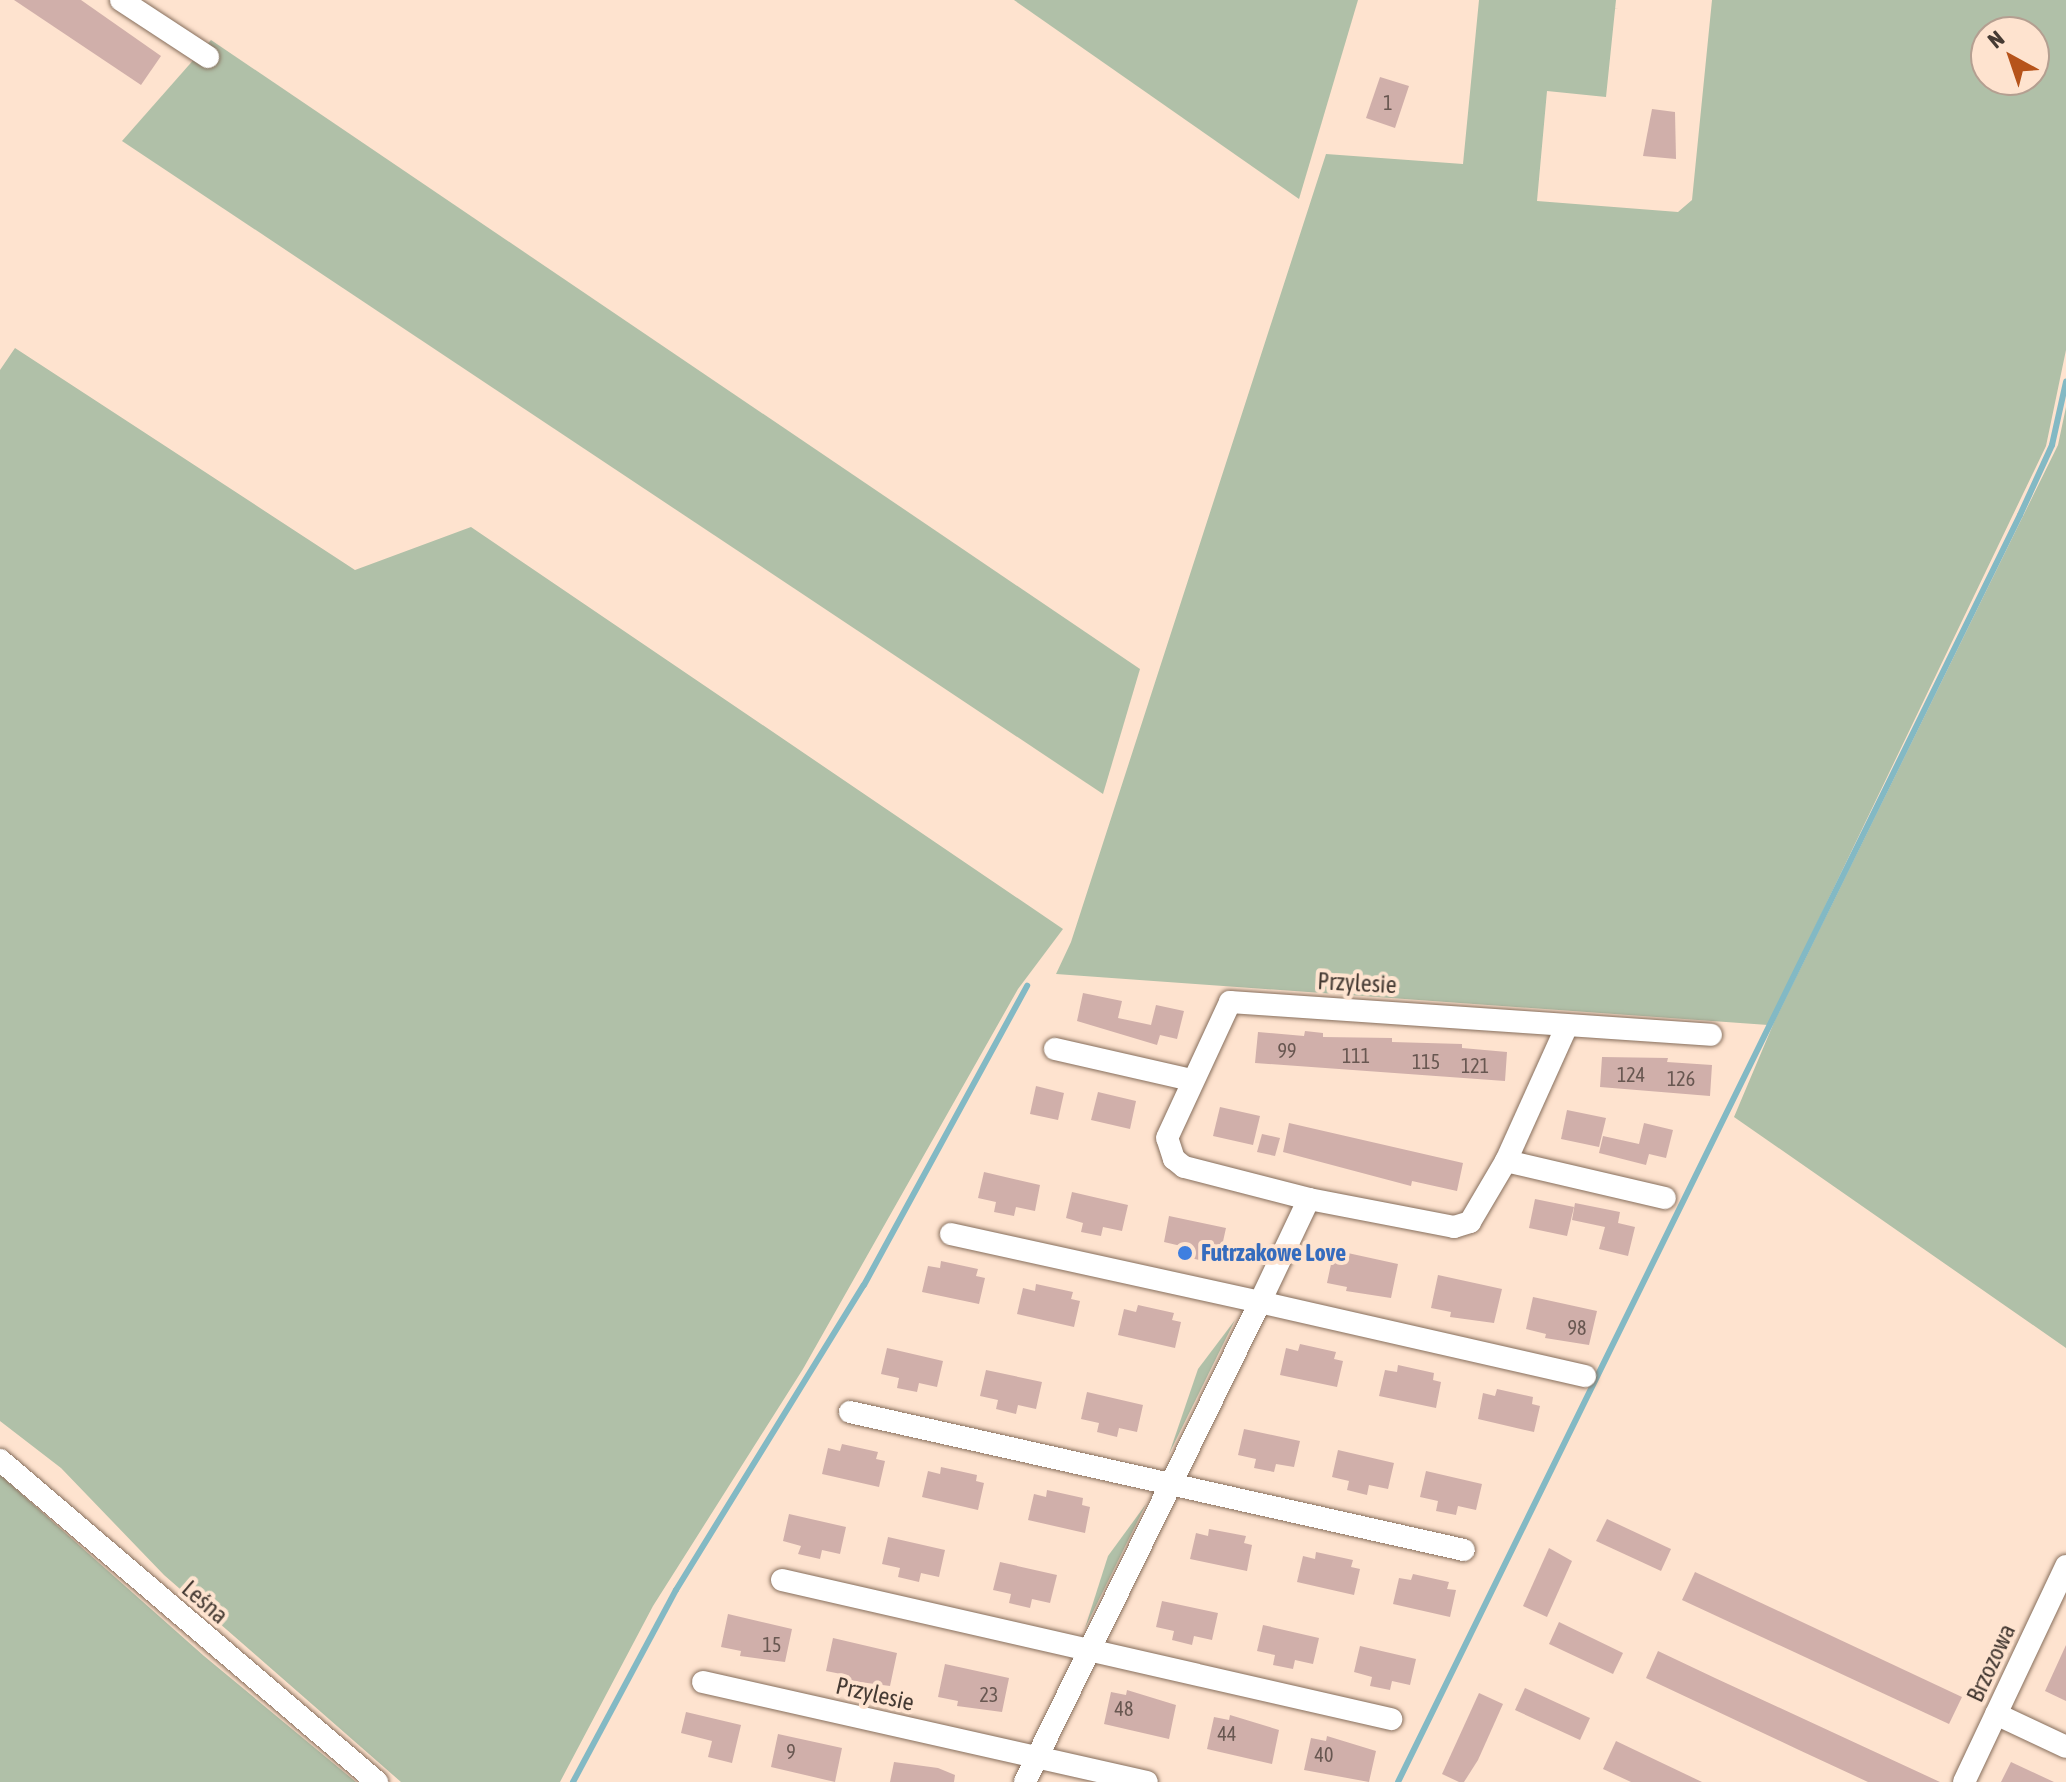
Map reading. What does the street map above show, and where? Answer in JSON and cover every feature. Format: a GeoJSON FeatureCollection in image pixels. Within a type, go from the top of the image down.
{"type":"FeatureCollection","features":[{"type":"Feature","properties":{"kind":"street"},"geometry":{"type":"LineString","coordinates":[[121,0],[208,57]]}},
{"type":"Feature","properties":{"kind":"street","name":"Przylesie"},"geometry":{"type":"LineString","coordinates":[[1567,1026],[1484,1203],[1462,1225],[1309,1199],[1184,1167],[1174,1159],[1167,1138],[1230,1002],[1711,1035]]}},
{"type":"Feature","properties":{"kind":"street"},"geometry":{"type":"LineString","coordinates":[[1055,1049],[1192,1080]]}},
{"type":"Feature","properties":{"kind":"street"},"geometry":{"type":"LineString","coordinates":[[1506,1161],[1665,1198]]}},
{"type":"Feature","properties":{"kind":"street"},"geometry":{"type":"LineString","coordinates":[[1025,1782],[1309,1199]]}},
{"type":"Feature","properties":{"kind":"street"},"geometry":{"type":"LineString","coordinates":[[951,1234],[1585,1376]]}},
{"type":"Feature","properties":{"kind":"street"},"geometry":{"type":"LineString","coordinates":[[850,1412],[1464,1550]]}},
{"type":"Feature","properties":{"kind":"street","name":"Leśna"},"geometry":{"type":"LineString","coordinates":[[0,1460],[377,1782]]}},
{"type":"Feature","properties":{"kind":"street","name":"Brzozowa"},"geometry":{"type":"LineString","coordinates":[[1964,1782],[2066,1566]]}},
{"type":"Feature","properties":{"kind":"street"},"geometry":{"type":"LineString","coordinates":[[782,1580],[1391,1719]]}},
{"type":"Feature","properties":{"kind":"street","name":"Przylesie"},"geometry":{"type":"LineString","coordinates":[[703,1682],[1147,1782]]}},
{"type":"Feature","properties":{"kind":"street"},"geometry":{"type":"LineString","coordinates":[[1996,1714],[2066,1747]]}},
{"type":"Feature","properties":{"kind":"green space"},"geometry":{"type":"Polygon","coordinates":[[[1014,0],[1358,0],[1299,199],[1014,0]]]}},
{"type":"Feature","properties":{"kind":"green space"},"geometry":{"type":"Polygon","coordinates":[[[1479,0],[1616,0],[1606,97],[1547,91],[1537,201],[1678,212],[1692,200],[1712,0],[2066,0],[2066,350],[2046,446],[1768,1025],[1056,974],[1071,942],[1326,154],[1463,164],[1479,0]]]}},
{"type":"Feature","properties":{"kind":"green space"},"geometry":{"type":"Polygon","coordinates":[[[211,40],[1140,669],[1103,794],[122,141],[211,40]]]}},
{"type":"Feature","properties":{"kind":"green space"},"geometry":{"type":"Polygon","coordinates":[[[15,348],[355,570],[471,527],[1063,929],[1018,989],[803,1369],[653,1606],[560,1782],[401,1782],[164,1575],[61,1468],[0,1421],[0,370],[15,348]]]}},
{"type":"Feature","properties":{"kind":"green space"},"geometry":{"type":"Polygon","coordinates":[[[2066,407],[2066,1348],[1734,1117],[1775,1020],[2058,445],[2066,407]]]}},
{"type":"Feature","properties":{"kind":"green space"},"geometry":{"type":"Polygon","coordinates":[[[1235,1320],[1169,1454],[1198,1369],[1235,1320]]]}},
{"type":"Feature","properties":{"kind":"green space"},"geometry":{"type":"Polygon","coordinates":[[[0,1475],[204,1656],[356,1782],[0,1782],[0,1475]]]}},
{"type":"Feature","properties":{"kind":"green space"},"geometry":{"type":"Polygon","coordinates":[[[1146,1504],[1085,1628],[1108,1556],[1146,1504]]]}},
{"type":"Feature","properties":{"kind":"building"},"geometry":{"type":"Polygon","coordinates":[[[14,0],[81,0],[161,56],[141,85],[14,0]]]}},
{"type":"Feature","properties":{"kind":"building"},"geometry":{"type":"Polygon","coordinates":[[[1380,77],[1409,86],[1395,128],[1366,118],[1380,77]]]}},
{"type":"Feature","properties":{"kind":"building"},"geometry":{"type":"Polygon","coordinates":[[[1652,109],[1675,112],[1676,159],[1643,156],[1652,109]]]}},
{"type":"Feature","properties":{"kind":"building"},"geometry":{"type":"Polygon","coordinates":[[[1083,993],[1122,1001],[1118,1018],[1151,1025],[1156,1005],[1184,1011],[1177,1039],[1160,1035],[1157,1045],[1077,1021],[1083,993]]]}},
{"type":"Feature","properties":{"kind":"building"},"geometry":{"type":"Polygon","coordinates":[[[1305,1031],[1323,1033],[1323,1037],[1392,1038],[1392,1042],[1462,1044],[1462,1048],[1507,1052],[1505,1081],[1255,1063],[1258,1032],[1304,1036],[1305,1031]]]}},
{"type":"Feature","properties":{"kind":"building"},"geometry":{"type":"Polygon","coordinates":[[[1602,1057],[1668,1058],[1667,1062],[1712,1065],[1710,1096],[1600,1087],[1602,1057]]]}},
{"type":"Feature","properties":{"kind":"building"},"geometry":{"type":"Polygon","coordinates":[[[1036,1086],[1064,1093],[1058,1120],[1030,1114],[1036,1086]]]}},
{"type":"Feature","properties":{"kind":"building"},"geometry":{"type":"Polygon","coordinates":[[[1098,1092],[1136,1101],[1130,1129],[1091,1120],[1098,1092]]]}},
{"type":"Feature","properties":{"kind":"building"},"geometry":{"type":"Polygon","coordinates":[[[1220,1107],[1260,1116],[1253,1145],[1213,1136],[1220,1107]]]}},
{"type":"Feature","properties":{"kind":"building"},"geometry":{"type":"Polygon","coordinates":[[[1567,1110],[1606,1118],[1599,1147],[1561,1139],[1567,1110]]]}},
{"type":"Feature","properties":{"kind":"building"},"geometry":{"type":"Polygon","coordinates":[[[1289,1123],[1463,1163],[1457,1191],[1412,1181],[1411,1186],[1283,1152],[1289,1123]]]}},
{"type":"Feature","properties":{"kind":"building"},"geometry":{"type":"Polygon","coordinates":[[[1644,1123],[1673,1130],[1666,1158],[1649,1154],[1646,1165],[1599,1153],[1603,1136],[1639,1144],[1644,1123]]]}},
{"type":"Feature","properties":{"kind":"building"},"geometry":{"type":"Polygon","coordinates":[[[1262,1134],[1280,1138],[1275,1156],[1257,1152],[1262,1134]]]}},
{"type":"Feature","properties":{"kind":"building"},"geometry":{"type":"Polygon","coordinates":[[[984,1172],[1040,1185],[1035,1211],[1016,1207],[1014,1216],[994,1212],[996,1202],[978,1198],[984,1172]]]}},
{"type":"Feature","properties":{"kind":"building"},"geometry":{"type":"Polygon","coordinates":[[[1072,1192],[1128,1205],[1122,1231],[1103,1227],[1101,1236],[1081,1232],[1083,1223],[1066,1218],[1072,1192]]]}},
{"type":"Feature","properties":{"kind":"building"},"geometry":{"type":"Polygon","coordinates":[[[1535,1199],[1574,1207],[1567,1236],[1529,1228],[1535,1199]]]}},
{"type":"Feature","properties":{"kind":"building"},"geometry":{"type":"Polygon","coordinates":[[[1575,1203],[1620,1212],[1618,1223],[1635,1227],[1628,1256],[1599,1249],[1605,1227],[1572,1220],[1575,1203]]]}},
{"type":"Feature","properties":{"kind":"building"},"geometry":{"type":"Polygon","coordinates":[[[1169,1216],[1226,1228],[1220,1255],[1201,1251],[1199,1260],[1179,1255],[1181,1246],[1164,1242],[1169,1216]]]}},
{"type":"Feature","properties":{"kind":"building"},"geometry":{"type":"Polygon","coordinates":[[[1334,1250],[1398,1264],[1391,1298],[1346,1291],[1347,1287],[1327,1283],[1334,1250]]]}},
{"type":"Feature","properties":{"kind":"building"},"geometry":{"type":"Polygon","coordinates":[[[941,1261],[978,1269],[976,1276],[985,1278],[979,1304],[922,1292],[928,1266],[940,1268],[941,1261]]]}},
{"type":"Feature","properties":{"kind":"building"},"geometry":{"type":"Polygon","coordinates":[[[1438,1275],[1502,1289],[1494,1323],[1450,1317],[1451,1312],[1431,1308],[1438,1275]]]}},
{"type":"Feature","properties":{"kind":"building"},"geometry":{"type":"Polygon","coordinates":[[[1036,1284],[1073,1292],[1071,1299],[1080,1301],[1074,1327],[1017,1314],[1023,1288],[1035,1291],[1036,1284]]]}},
{"type":"Feature","properties":{"kind":"building"},"geometry":{"type":"Polygon","coordinates":[[[1533,1297],[1597,1311],[1589,1345],[1545,1338],[1546,1334],[1526,1329],[1533,1297]]]}},
{"type":"Feature","properties":{"kind":"building"},"geometry":{"type":"Polygon","coordinates":[[[1138,1305],[1174,1313],[1172,1320],[1181,1322],[1175,1348],[1118,1335],[1124,1309],[1136,1312],[1138,1305]]]}},
{"type":"Feature","properties":{"kind":"building"},"geometry":{"type":"Polygon","coordinates":[[[1300,1344],[1336,1352],[1334,1359],[1343,1361],[1337,1387],[1280,1375],[1286,1348],[1298,1351],[1300,1344]]]}},
{"type":"Feature","properties":{"kind":"building"},"geometry":{"type":"Polygon","coordinates":[[[887,1348],[943,1361],[937,1387],[919,1383],[917,1392],[897,1388],[899,1378],[881,1374],[887,1348]]]}},
{"type":"Feature","properties":{"kind":"building"},"geometry":{"type":"Polygon","coordinates":[[[1398,1365],[1434,1373],[1433,1380],[1441,1382],[1436,1408],[1379,1396],[1385,1370],[1397,1372],[1398,1365]]]}},
{"type":"Feature","properties":{"kind":"building"},"geometry":{"type":"Polygon","coordinates":[[[986,1370],[1042,1382],[1036,1409],[1018,1405],[1016,1414],[996,1409],[998,1400],[980,1396],[986,1370]]]}},
{"type":"Feature","properties":{"kind":"building"},"geometry":{"type":"Polygon","coordinates":[[[1497,1389],[1533,1397],[1532,1404],[1540,1406],[1534,1432],[1478,1419],[1483,1393],[1495,1396],[1497,1389]]]}},
{"type":"Feature","properties":{"kind":"building"},"geometry":{"type":"Polygon","coordinates":[[[1087,1392],[1143,1405],[1137,1432],[1119,1428],[1117,1437],[1097,1432],[1099,1423],[1081,1419],[1087,1392]]]}},
{"type":"Feature","properties":{"kind":"building"},"geometry":{"type":"Polygon","coordinates":[[[1244,1429],[1300,1441],[1294,1467],[1276,1464],[1274,1472],[1254,1468],[1256,1459],[1238,1455],[1244,1429]]]}},
{"type":"Feature","properties":{"kind":"building"},"geometry":{"type":"Polygon","coordinates":[[[842,1444],[878,1452],[876,1459],[885,1461],[879,1487],[822,1474],[828,1448],[840,1451],[842,1444]]]}},
{"type":"Feature","properties":{"kind":"building"},"geometry":{"type":"Polygon","coordinates":[[[1338,1450],[1394,1463],[1388,1489],[1369,1485],[1367,1495],[1347,1490],[1349,1481],[1332,1477],[1338,1450]]]}},
{"type":"Feature","properties":{"kind":"building"},"geometry":{"type":"Polygon","coordinates":[[[941,1467],[977,1475],[976,1481],[984,1483],[978,1510],[922,1497],[928,1471],[940,1474],[941,1467]]]}},
{"type":"Feature","properties":{"kind":"building"},"geometry":{"type":"Polygon","coordinates":[[[1426,1471],[1482,1484],[1476,1510],[1458,1506],[1456,1515],[1436,1511],[1438,1501],[1420,1497],[1426,1471]]]}},
{"type":"Feature","properties":{"kind":"building"},"geometry":{"type":"Polygon","coordinates":[[[1047,1490],[1083,1498],[1082,1505],[1090,1507],[1085,1533],[1028,1520],[1034,1494],[1046,1497],[1047,1490]]]}},
{"type":"Feature","properties":{"kind":"building"},"geometry":{"type":"Polygon","coordinates":[[[789,1514],[846,1527],[840,1554],[822,1550],[820,1559],[798,1554],[801,1546],[783,1541],[789,1514]]]}},
{"type":"Feature","properties":{"kind":"building"},"geometry":{"type":"Polygon","coordinates":[[[1607,1519],[1671,1549],[1661,1571],[1596,1541],[1607,1519]]]}},
{"type":"Feature","properties":{"kind":"building"},"geometry":{"type":"Polygon","coordinates":[[[1209,1529],[1246,1536],[1244,1543],[1252,1545],[1247,1571],[1190,1559],[1196,1533],[1208,1536],[1209,1529]]]}},
{"type":"Feature","properties":{"kind":"building"},"geometry":{"type":"Polygon","coordinates":[[[888,1537],[945,1550],[939,1577],[921,1573],[919,1582],[898,1577],[900,1568],[882,1564],[888,1537]]]}},
{"type":"Feature","properties":{"kind":"building"},"geometry":{"type":"Polygon","coordinates":[[[1549,1548],[1572,1561],[1547,1617],[1523,1606],[1549,1548]]]}},
{"type":"Feature","properties":{"kind":"building"},"geometry":{"type":"Polygon","coordinates":[[[1316,1552],[1353,1560],[1351,1567],[1360,1569],[1354,1595],[1297,1582],[1303,1556],[1315,1559],[1316,1552]]]}},
{"type":"Feature","properties":{"kind":"building"},"geometry":{"type":"Polygon","coordinates":[[[1000,1562],[1057,1575],[1050,1603],[1032,1599],[1030,1608],[1009,1603],[1011,1594],[993,1590],[1000,1562]]]}},
{"type":"Feature","properties":{"kind":"building"},"geometry":{"type":"Polygon","coordinates":[[[1695,1572],[1962,1697],[1949,1724],[1682,1600],[1695,1572]]]}},
{"type":"Feature","properties":{"kind":"building"},"geometry":{"type":"Polygon","coordinates":[[[1413,1574],[1449,1582],[1447,1589],[1456,1590],[1450,1617],[1393,1604],[1399,1578],[1411,1580],[1413,1574]]]}},
{"type":"Feature","properties":{"kind":"building"},"geometry":{"type":"Polygon","coordinates":[[[1162,1601],[1218,1613],[1212,1640],[1194,1636],[1192,1645],[1172,1640],[1174,1631],[1156,1627],[1162,1601]]]}},
{"type":"Feature","properties":{"kind":"building"},"geometry":{"type":"Polygon","coordinates":[[[728,1614],[792,1629],[785,1662],[740,1656],[741,1651],[721,1647],[728,1614]]]}},
{"type":"Feature","properties":{"kind":"building"},"geometry":{"type":"Polygon","coordinates":[[[1559,1622],[1623,1653],[1613,1674],[1549,1644],[1559,1622]]]}},
{"type":"Feature","properties":{"kind":"building"},"geometry":{"type":"Polygon","coordinates":[[[1263,1625],[1319,1638],[1313,1664],[1295,1660],[1293,1669],[1273,1665],[1275,1655],[1257,1651],[1263,1625]]]}},
{"type":"Feature","properties":{"kind":"building"},"geometry":{"type":"Polygon","coordinates":[[[833,1638],[897,1653],[890,1686],[845,1680],[846,1675],[826,1671],[833,1638]]]}},
{"type":"Feature","properties":{"kind":"building"},"geometry":{"type":"Polygon","coordinates":[[[2066,1645],[2066,1701],[2045,1691],[2066,1645]]]}},
{"type":"Feature","properties":{"kind":"building"},"geometry":{"type":"Polygon","coordinates":[[[1360,1646],[1416,1659],[1410,1685],[1392,1681],[1390,1690],[1370,1686],[1372,1677],[1354,1672],[1360,1646]]]}},
{"type":"Feature","properties":{"kind":"building"},"geometry":{"type":"Polygon","coordinates":[[[1658,1651],[1940,1782],[1868,1782],[1799,1750],[1646,1678],[1658,1651]]]}},
{"type":"Feature","properties":{"kind":"building"},"geometry":{"type":"Polygon","coordinates":[[[945,1664],[1009,1678],[1002,1712],[957,1706],[958,1701],[938,1697],[945,1664]]]}},
{"type":"Feature","properties":{"kind":"building"},"geometry":{"type":"Polygon","coordinates":[[[1525,1688],[1590,1718],[1580,1740],[1515,1710],[1525,1688]]]}},
{"type":"Feature","properties":{"kind":"building"},"geometry":{"type":"Polygon","coordinates":[[[1127,1690],[1176,1705],[1169,1739],[1104,1724],[1111,1692],[1126,1695],[1127,1690]]]}},
{"type":"Feature","properties":{"kind":"building"},"geometry":{"type":"Polygon","coordinates":[[[1479,1693],[1503,1704],[1478,1760],[1464,1782],[1459,1782],[1442,1774],[1479,1693]]]}},
{"type":"Feature","properties":{"kind":"building"},"geometry":{"type":"Polygon","coordinates":[[[686,1712],[741,1725],[732,1763],[708,1757],[712,1741],[681,1733],[686,1712]]]}},
{"type":"Feature","properties":{"kind":"building"},"geometry":{"type":"Polygon","coordinates":[[[1230,1715],[1279,1730],[1272,1764],[1207,1749],[1214,1717],[1229,1720],[1230,1715]]]}},
{"type":"Feature","properties":{"kind":"building"},"geometry":{"type":"Polygon","coordinates":[[[778,1734],[842,1748],[835,1782],[771,1767],[778,1734]]]}},
{"type":"Feature","properties":{"kind":"building"},"geometry":{"type":"Polygon","coordinates":[[[1327,1736],[1376,1751],[1369,1782],[1304,1770],[1311,1738],[1326,1741],[1327,1736]]]}},
{"type":"Feature","properties":{"kind":"building"},"geometry":{"type":"Polygon","coordinates":[[[1616,1741],[1702,1782],[1631,1782],[1603,1769],[1616,1741]]]}},
{"type":"Feature","properties":{"kind":"building"},"geometry":{"type":"Polygon","coordinates":[[[894,1762],[938,1768],[955,1775],[954,1782],[890,1782],[894,1762]]]}},
{"type":"Feature","properties":{"kind":"building"},"geometry":{"type":"Polygon","coordinates":[[[2011,1762],[2054,1782],[2001,1782],[2011,1762]]]}},
{"type":"Feature","properties":{"kind":"waterway"},"geometry":{"type":"LineString","coordinates":[[1398,1782],[2020,515],[2052,445],[2066,382]]}},
{"type":"Feature","properties":{"kind":"waterway"},"geometry":{"type":"LineString","coordinates":[[573,1782],[676,1590],[864,1285],[1027,986]]}},
{"type":"Feature","properties":{"kind":"place","name":"Futrzakowe Love"},"geometry":{"type":"Point","coordinates":[1185,1253]}}]}
